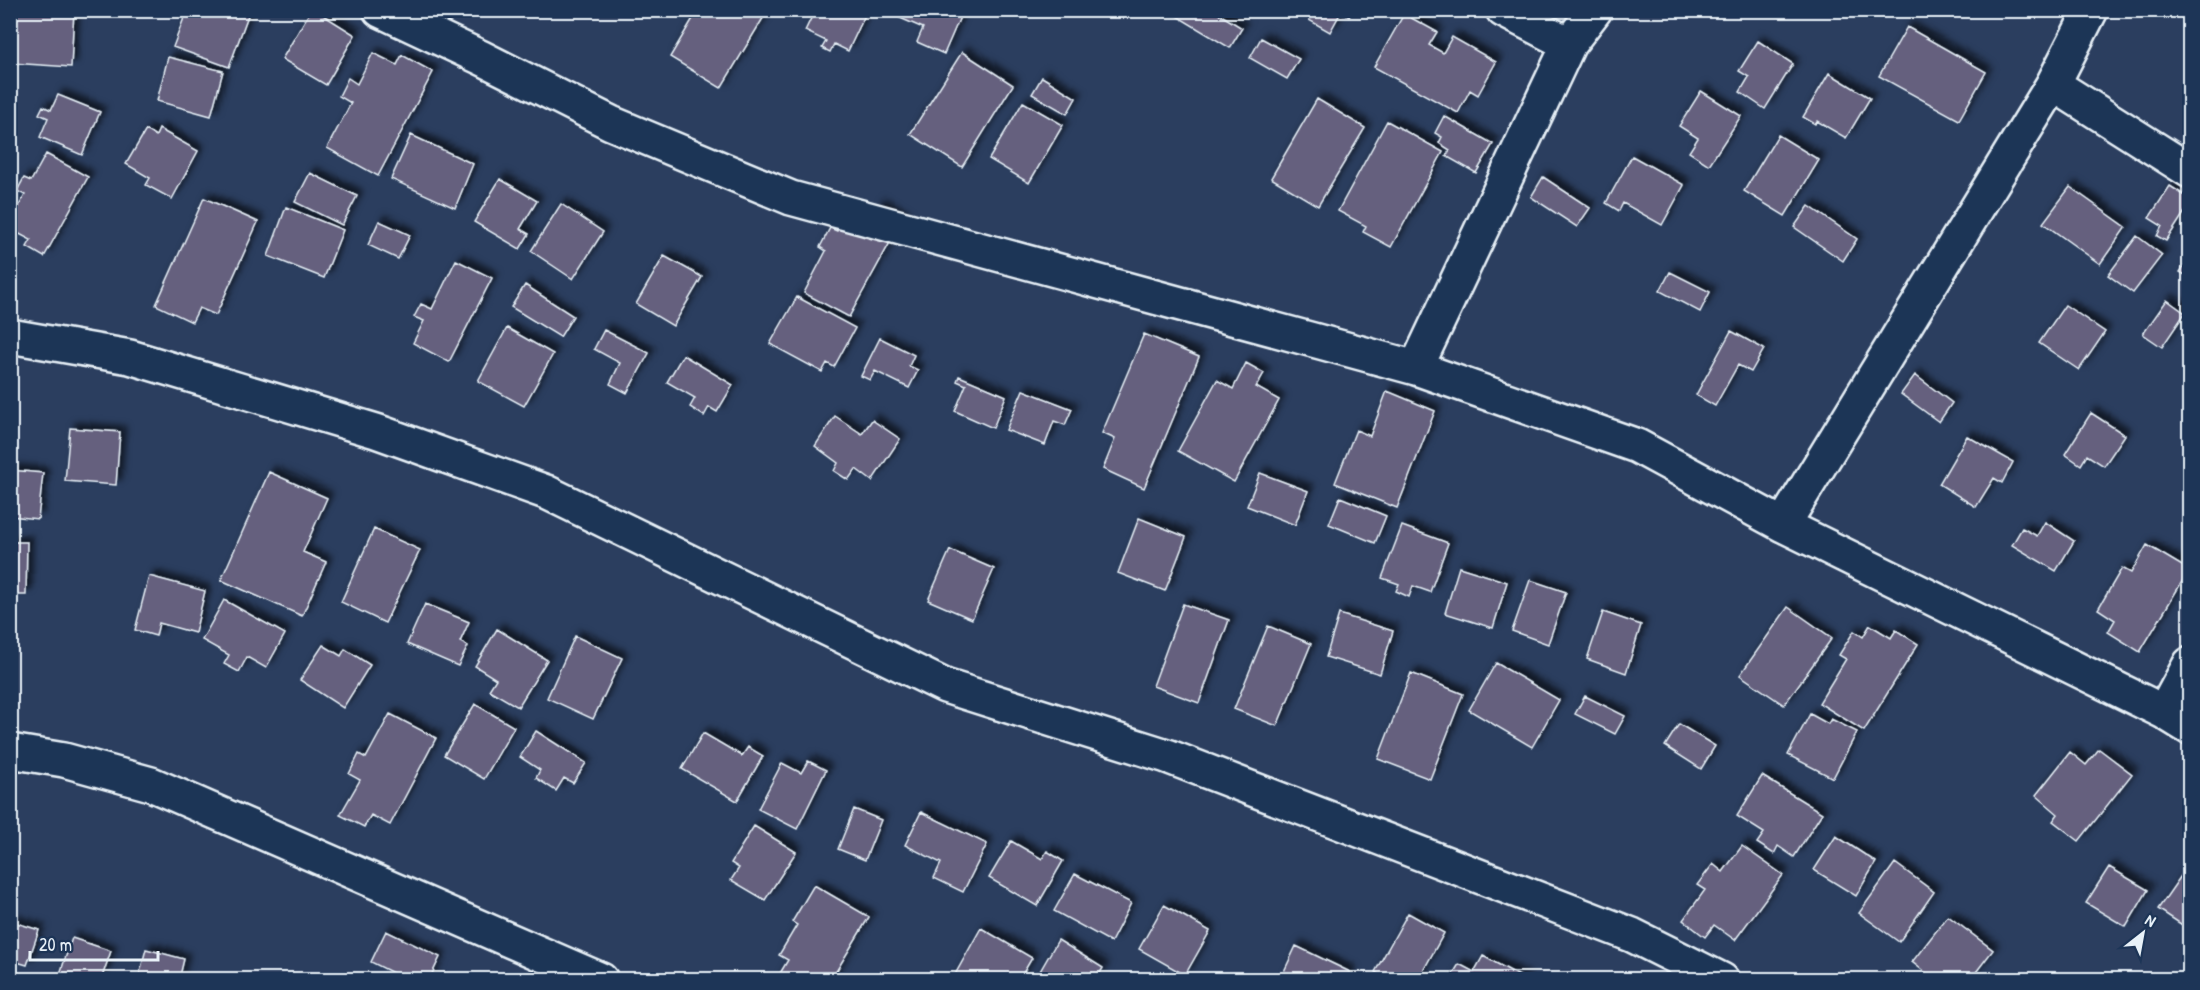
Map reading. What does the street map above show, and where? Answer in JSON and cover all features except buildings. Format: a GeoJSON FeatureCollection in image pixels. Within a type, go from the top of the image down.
{"type":"FeatureCollection","features":[{"type":"Feature","properties":{"kind":"street"},"geometry":{"type":"LineString","coordinates":[[380,10],[482,57],[611,123],[791,198],[1416,368],[1637,446],[1783,525],[2177,720],[2190,664]]}},
{"type":"Feature","properties":{"kind":"street"},"geometry":{"type":"LineString","coordinates":[[1503,10],[1569,44]]}},
{"type":"Feature","properties":{"kind":"street"},"geometry":{"type":"LineString","coordinates":[[1416,368],[1569,44],[1595,10]]}},
{"type":"Feature","properties":{"kind":"street"},"geometry":{"type":"LineString","coordinates":[[1783,525],[2053,84],[2091,10]]}},
{"type":"Feature","properties":{"kind":"street"},"geometry":{"type":"LineString","coordinates":[[2053,84],[2190,171]]}},
{"type":"Feature","properties":{"kind":"street"},"geometry":{"type":"LineString","coordinates":[[10,336],[130,357],[376,431],[546,492],[945,686],[1167,756],[1632,935],[1722,980]]}},
{"type":"Feature","properties":{"kind":"street"},"geometry":{"type":"LineString","coordinates":[[10,751],[64,760],[151,784],[601,980]]}}]}
